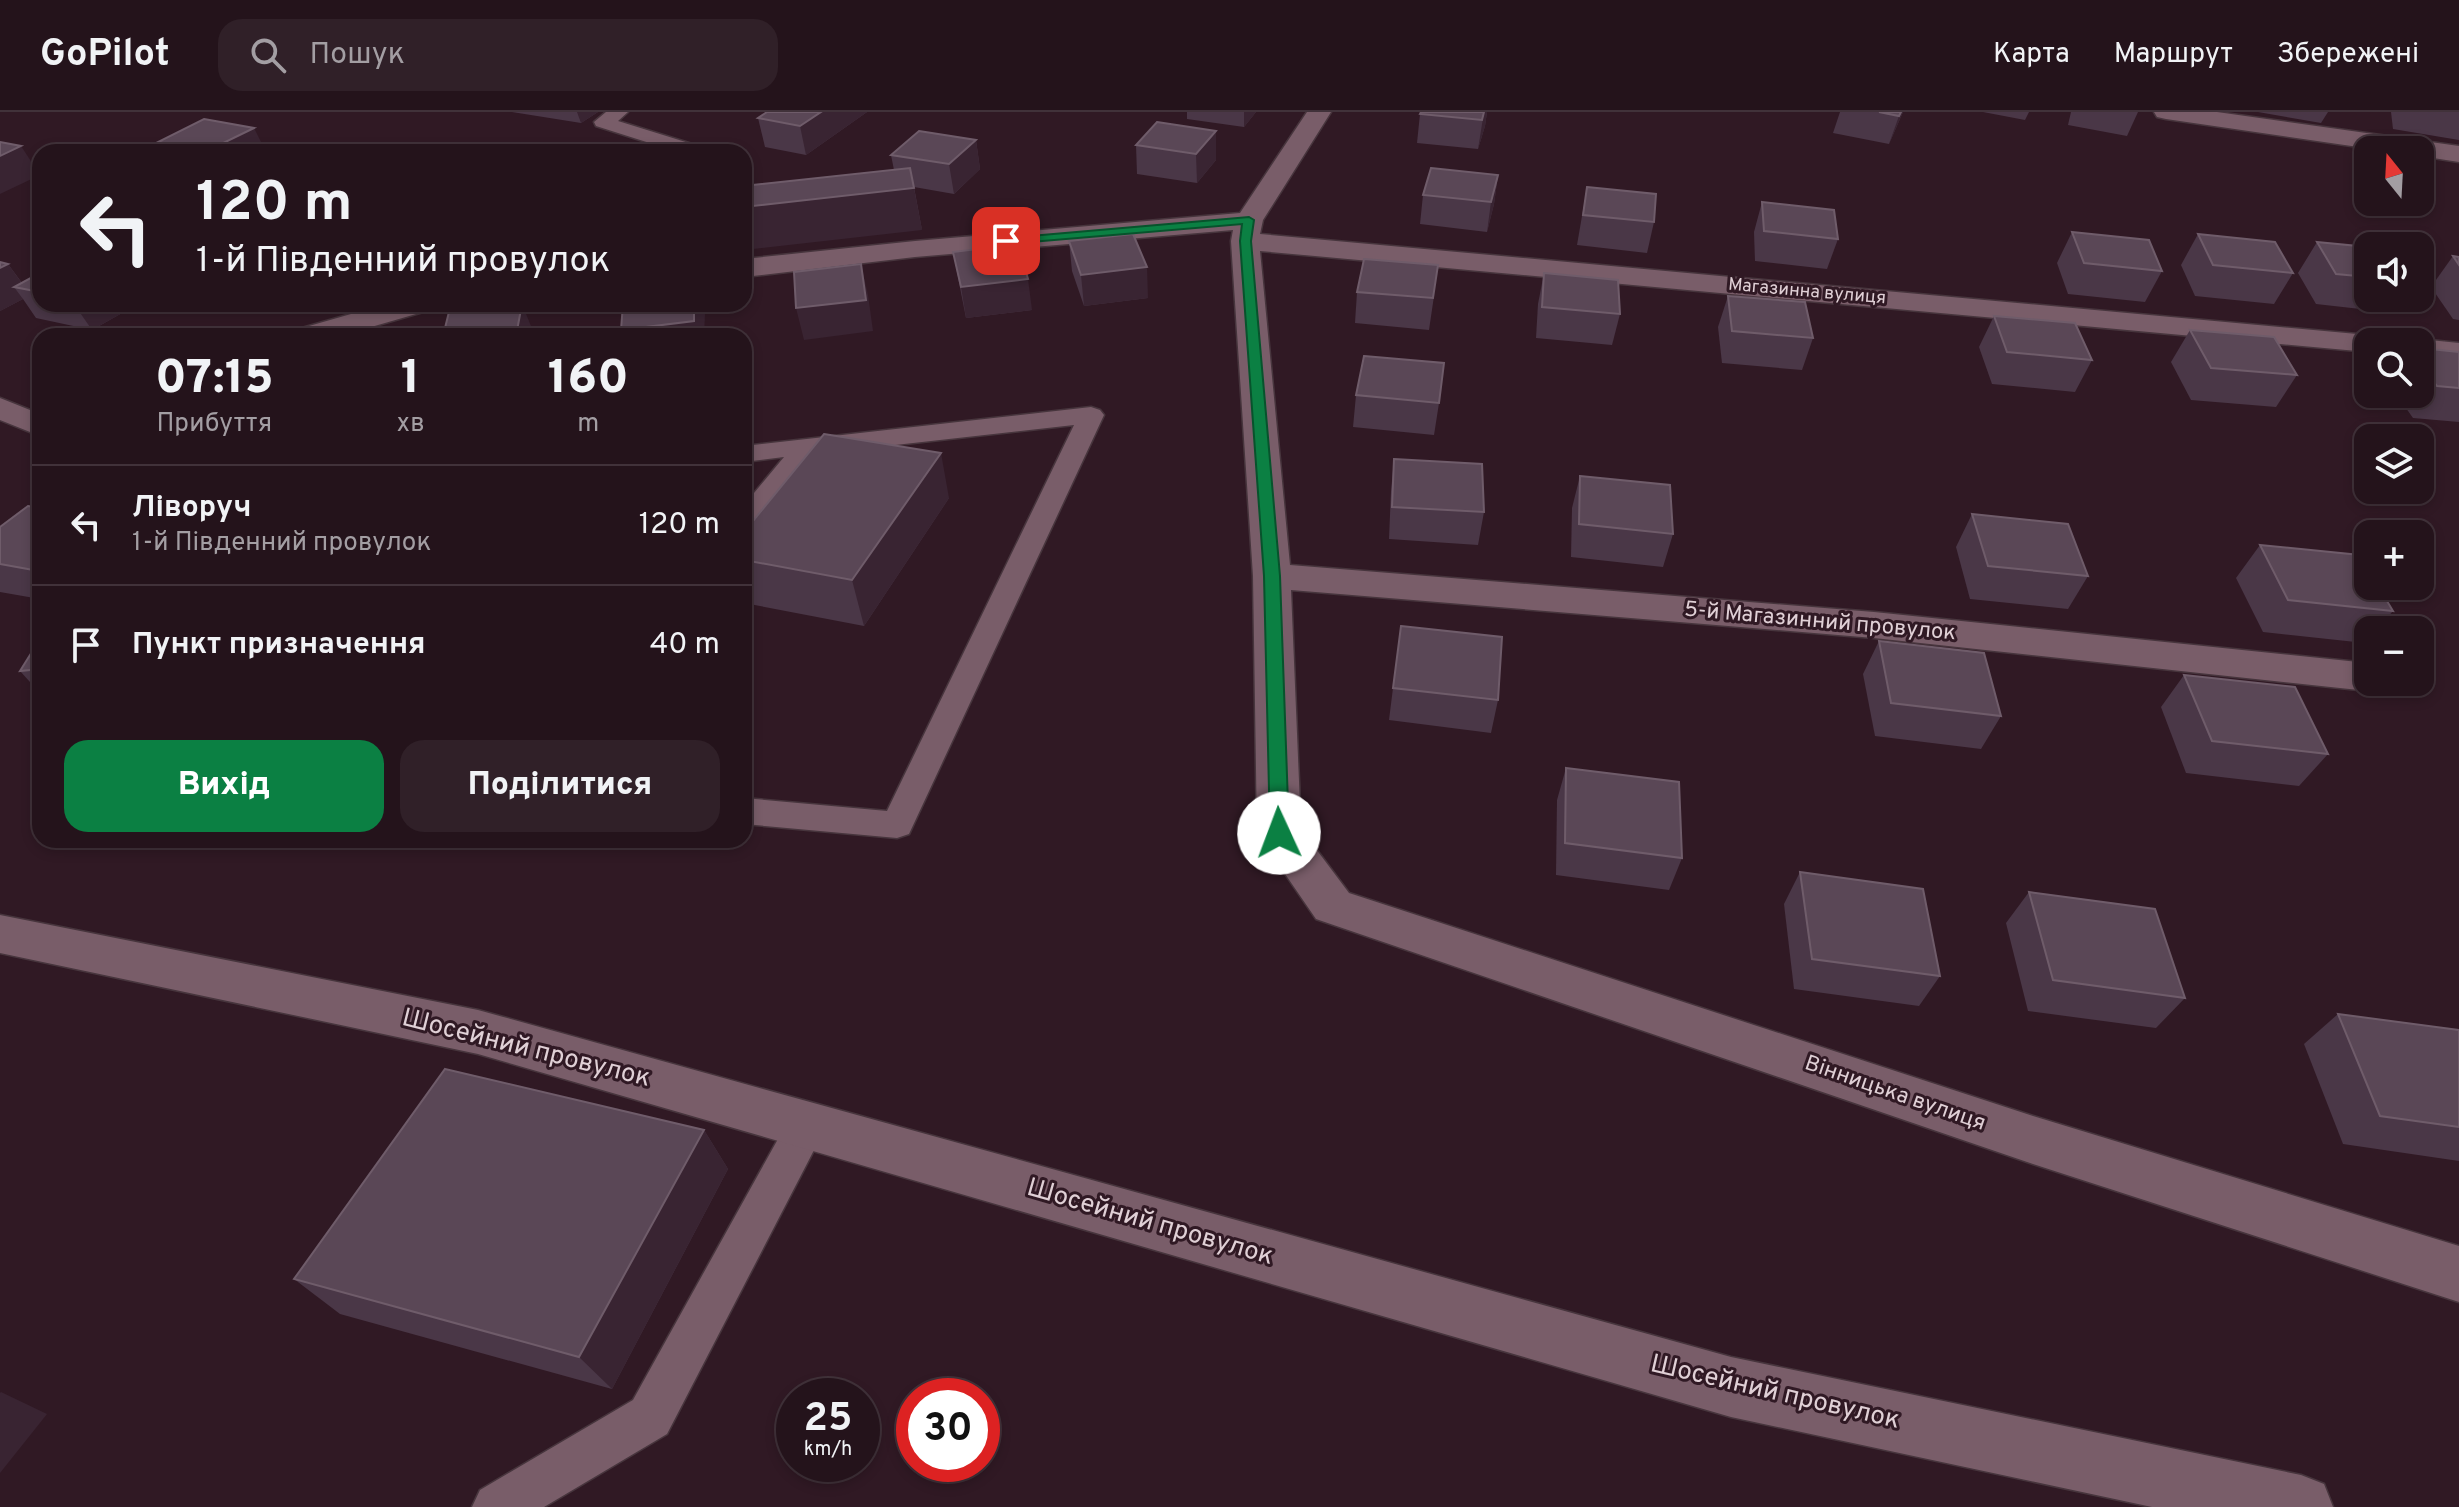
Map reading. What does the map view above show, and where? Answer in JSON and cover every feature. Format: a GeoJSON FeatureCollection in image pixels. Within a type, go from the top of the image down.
{"type":"FeatureCollection","features":[{"type":"Feature","properties":{"kind":"street"},"geometry":{"type":"LineString","coordinates":[[1272,576],[1247,231],[1319,112]]}},
{"type":"Feature","properties":{"kind":"street"},"geometry":{"type":"LineString","coordinates":[[2166,112],[2459,154]]}},
{"type":"Feature","properties":{"kind":"street","name":"Магазинна вулиця"},"geometry":{"type":"LineString","coordinates":[[752,267],[915,249],[1247,231],[2354,342]]}},
{"type":"Feature","properties":{"kind":"street"},"geometry":{"type":"LineString","coordinates":[[334,328],[391,312]]}},
{"type":"Feature","properties":{"kind":"street"},"geometry":{"type":"LineString","coordinates":[[2434,349],[2459,352]]}},
{"type":"Feature","properties":{"kind":"street"},"geometry":{"type":"LineString","coordinates":[[3,413],[32,423]]}},
{"type":"Feature","properties":{"kind":"street","name":"5-й Магазинний провулок"},"geometry":{"type":"LineString","coordinates":[[1272,576],[1874,625],[2354,676]]}},
{"type":"Feature","properties":{"kind":"street","name":"Вінницька вулиця"},"geometry":{"type":"LineString","coordinates":[[1272,576],[1279,833],[1333,906],[2033,1140],[2459,1274]]}},
{"type":"Feature","properties":{"kind":"street","name":"Шосейний провулок"},"geometry":{"type":"LineString","coordinates":[[0,934],[478,1032],[1731,1387],[2301,1507]]}},
{"type":"Feature","properties":{"kind":"lane"},"geometry":{"type":"LineString","coordinates":[[619,112],[603,122],[673,144]]}},
{"type":"Feature","properties":{"kind":"lane"},"geometry":{"type":"LineString","coordinates":[[752,453],[1091,415],[897,825],[752,812]]}},
{"type":"Feature","properties":{"kind":"lane"},"geometry":{"type":"LineString","coordinates":[[752,513],[807,447]]}},
{"type":"Feature","properties":{"kind":"lane"},"geometry":{"type":"LineString","coordinates":[[497,1507],[650,1417],[807,1125]]}},
{"type":"Feature","properties":{"kind":"building"},"geometry":{"type":"Polygon","coordinates":[[[767,112],[821,112],[800,126],[758,118],[767,112]]]}},
{"type":"Feature","properties":{"kind":"building"},"geometry":{"type":"Polygon","coordinates":[[[1421,112],[1484,112],[1482,120],[1421,112]]]}},
{"type":"Feature","properties":{"kind":"building"},"geometry":{"type":"Polygon","coordinates":[[[1879,112],[1901,112],[1899,116],[1879,112]]]}},
{"type":"Feature","properties":{"kind":"building"},"geometry":{"type":"Polygon","coordinates":[[[204,119],[254,128],[221,144],[158,142],[204,119]]]}},
{"type":"Feature","properties":{"kind":"building"},"geometry":{"type":"Polygon","coordinates":[[[1157,122],[1216,131],[1196,154],[1136,145],[1157,122]]]}},
{"type":"Feature","properties":{"kind":"building"},"geometry":{"type":"Polygon","coordinates":[[[919,131],[976,140],[949,164],[891,155],[919,131]]]}},
{"type":"Feature","properties":{"kind":"building"},"geometry":{"type":"Polygon","coordinates":[[[0,142],[21,146],[0,156],[0,142]]]}},
{"type":"Feature","properties":{"kind":"building"},"geometry":{"type":"Polygon","coordinates":[[[910,168],[914,188],[752,206],[752,185],[910,168]]]}},
{"type":"Feature","properties":{"kind":"building"},"geometry":{"type":"Polygon","coordinates":[[[1431,168],[1498,175],[1491,202],[1423,195],[1431,168]]]}},
{"type":"Feature","properties":{"kind":"building"},"geometry":{"type":"Polygon","coordinates":[[[1587,187],[1656,194],[1654,222],[1583,215],[1587,187]]]}},
{"type":"Feature","properties":{"kind":"building"},"geometry":{"type":"Polygon","coordinates":[[[1762,202],[1834,210],[1838,239],[1764,231],[1762,202]]]}},
{"type":"Feature","properties":{"kind":"building"},"geometry":{"type":"Polygon","coordinates":[[[2072,232],[2149,240],[2162,271],[2084,263],[2072,232]]]}},
{"type":"Feature","properties":{"kind":"building"},"geometry":{"type":"Polygon","coordinates":[[[1133,234],[1147,267],[1081,275],[1069,241],[1133,234]]]}},
{"type":"Feature","properties":{"kind":"building"},"geometry":{"type":"Polygon","coordinates":[[[2198,234],[2275,242],[2293,273],[2213,265],[2198,234]]]}},
{"type":"Feature","properties":{"kind":"building"},"geometry":{"type":"Polygon","coordinates":[[[2317,242],[2354,246],[2354,276],[2336,274],[2317,242]]]}},
{"type":"Feature","properties":{"kind":"building"},"geometry":{"type":"Polygon","coordinates":[[[1018,244],[1028,279],[961,287],[953,252],[1018,244]]]}},
{"type":"Feature","properties":{"kind":"building"},"geometry":{"type":"Polygon","coordinates":[[[1364,259],[1438,265],[1433,298],[1357,292],[1364,259]]]}},
{"type":"Feature","properties":{"kind":"building"},"geometry":{"type":"Polygon","coordinates":[[[861,264],[866,300],[796,308],[794,272],[861,264]]]}},
{"type":"Feature","properties":{"kind":"building"},"geometry":{"type":"Polygon","coordinates":[[[1544,273],[1618,280],[1620,314],[1542,307],[1544,273]]]}},
{"type":"Feature","properties":{"kind":"building"},"geometry":{"type":"Polygon","coordinates":[[[32,277],[32,290],[14,287],[32,277]]]}},
{"type":"Feature","properties":{"kind":"building"},"geometry":{"type":"Polygon","coordinates":[[[1728,296],[1805,302],[1813,338],[1732,331],[1728,296]]]}},
{"type":"Feature","properties":{"kind":"building"},"geometry":{"type":"Polygon","coordinates":[[[449,312],[520,312],[518,328],[445,328],[449,312]]]}},
{"type":"Feature","properties":{"kind":"building"},"geometry":{"type":"Polygon","coordinates":[[[622,312],[694,312],[694,321],[621,328],[622,312]]]}},
{"type":"Feature","properties":{"kind":"building"},"geometry":{"type":"Polygon","coordinates":[[[1994,316],[2075,323],[2092,360],[2007,352],[1994,316]]]}},
{"type":"Feature","properties":{"kind":"building"},"geometry":{"type":"Polygon","coordinates":[[[2190,330],[2274,337],[2297,375],[2211,368],[2190,330]]]}},
{"type":"Feature","properties":{"kind":"building"},"geometry":{"type":"Polygon","coordinates":[[[2434,349],[2459,352],[2459,388],[2437,386],[2434,382],[2434,349]]]}},
{"type":"Feature","properties":{"kind":"building"},"geometry":{"type":"Polygon","coordinates":[[[1364,356],[1444,363],[1439,403],[1356,395],[1364,356]]]}},
{"type":"Feature","properties":{"kind":"building"},"geometry":{"type":"Polygon","coordinates":[[[824,434],[941,453],[852,580],[752,561],[752,522],[824,434]]]}},
{"type":"Feature","properties":{"kind":"building"},"geometry":{"type":"Polygon","coordinates":[[[1394,459],[1482,464],[1484,512],[1392,507],[1394,459]]]}},
{"type":"Feature","properties":{"kind":"building"},"geometry":{"type":"Polygon","coordinates":[[[1580,476],[1670,485],[1673,534],[1579,524],[1580,476]]]}},
{"type":"Feature","properties":{"kind":"building"},"geometry":{"type":"Polygon","coordinates":[[[28,506],[32,507],[32,570],[0,564],[0,527],[28,506]]]}},
{"type":"Feature","properties":{"kind":"building"},"geometry":{"type":"Polygon","coordinates":[[[1972,514],[2068,524],[2088,576],[1988,566],[1972,514]]]}},
{"type":"Feature","properties":{"kind":"building"},"geometry":{"type":"Polygon","coordinates":[[[2260,545],[2354,554],[2354,600],[2386,600],[2393,611],[2288,600],[2260,545]]]}},
{"type":"Feature","properties":{"kind":"building"},"geometry":{"type":"Polygon","coordinates":[[[1401,626],[1502,637],[1498,700],[1393,688],[1401,626]]]}},
{"type":"Feature","properties":{"kind":"building"},"geometry":{"type":"Polygon","coordinates":[[[1879,641],[1984,653],[2001,716],[1891,703],[1879,641]]]}},
{"type":"Feature","properties":{"kind":"building"},"geometry":{"type":"Polygon","coordinates":[[[32,652],[32,670],[20,671],[32,652]]]}},
{"type":"Feature","properties":{"kind":"building"},"geometry":{"type":"Polygon","coordinates":[[[2184,675],[2295,687],[2328,754],[2212,741],[2184,675]]]}},
{"type":"Feature","properties":{"kind":"building"},"geometry":{"type":"Polygon","coordinates":[[[1566,768],[1679,782],[1682,858],[1565,843],[1566,768]]]}},
{"type":"Feature","properties":{"kind":"building"},"geometry":{"type":"Polygon","coordinates":[[[1800,872],[1923,889],[1940,976],[1812,959],[1800,872]]]}},
{"type":"Feature","properties":{"kind":"building"},"geometry":{"type":"Polygon","coordinates":[[[2029,892],[2155,909],[2185,998],[2053,980],[2029,892]]]}},
{"type":"Feature","properties":{"kind":"building"},"geometry":{"type":"Polygon","coordinates":[[[2338,1014],[2459,1030],[2459,1127],[2380,1116],[2338,1014]]]}},
{"type":"Feature","properties":{"kind":"building"},"geometry":{"type":"Polygon","coordinates":[[[445,1069],[704,1130],[579,1357],[294,1279],[445,1069]]]}},
{"type":"Feature","properties":{"kind":"route"},"geometry":{"type":"LineString","coordinates":[[1006,241],[1249,220],[1245,241],[1272,576],[1279,833]]}}]}
